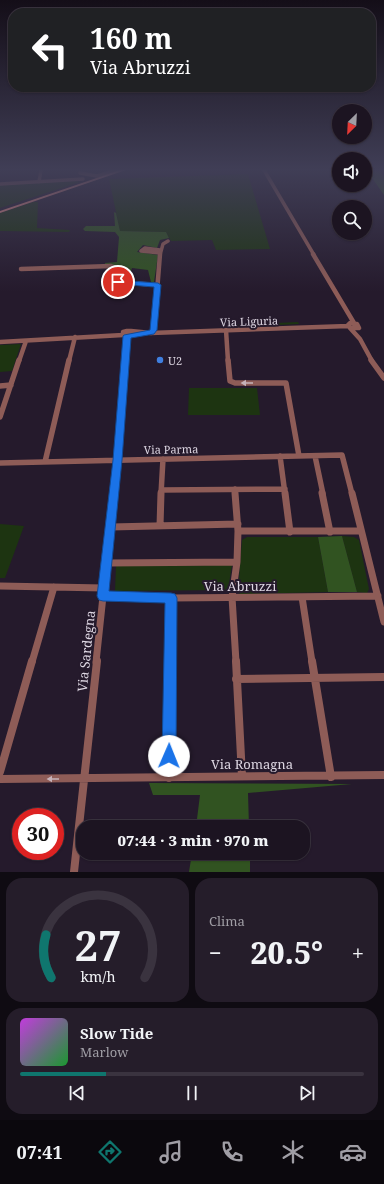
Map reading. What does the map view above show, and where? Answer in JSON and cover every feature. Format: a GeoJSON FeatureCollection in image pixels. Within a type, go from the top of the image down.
{"type":"FeatureCollection","features":[{"type":"Feature","properties":{"kind":"street"},"geometry":{"type":"LineString","coordinates":[[286,211],[354,323],[358,325],[358,328],[384,373]]}},
{"type":"Feature","properties":{"kind":"street"},"geometry":{"type":"LineString","coordinates":[[286,211],[343,310],[349,326],[358,337],[375,367],[384,378]]}},
{"type":"Feature","properties":{"kind":"street"},"geometry":{"type":"LineString","coordinates":[[151,333],[154,329],[160,252],[163,244],[168,241]]}},
{"type":"Feature","properties":{"kind":"street"},"geometry":{"type":"LineString","coordinates":[[21,269],[111,266],[118,269],[117,282],[158,285]]}},
{"type":"Feature","properties":{"kind":"street"},"geometry":{"type":"LineString","coordinates":[[349,326],[354,323]]}},
{"type":"Feature","properties":{"kind":"street"},"geometry":{"type":"LineString","coordinates":[[349,326],[358,328]]}},
{"type":"Feature","properties":{"kind":"street","name":"Via Liguria"},"geometry":{"type":"LineString","coordinates":[[0,342],[127,334],[349,326]]}},
{"type":"Feature","properties":{"kind":"street"},"geometry":{"type":"LineString","coordinates":[[226,330],[230,381],[235,383],[286,383],[299,456]]}},
{"type":"Feature","properties":{"kind":"street","name":"Via Sardegna"},"geometry":{"type":"LineString","coordinates":[[74,872],[88,779],[103,596],[118,460],[127,334]]}},
{"type":"Feature","properties":{"kind":"street"},"geometry":{"type":"LineString","coordinates":[[45,462],[75,337]]}},
{"type":"Feature","properties":{"kind":"street"},"geometry":{"type":"LineString","coordinates":[[0,417],[26,341]]}},
{"type":"Feature","properties":{"kind":"street"},"geometry":{"type":"LineString","coordinates":[[0,386],[11,386]]}},
{"type":"Feature","properties":{"kind":"street","name":"Via Parma"},"geometry":{"type":"LineString","coordinates":[[0,463],[342,455],[361,531]]}},
{"type":"Feature","properties":{"kind":"street"},"geometry":{"type":"LineString","coordinates":[[280,456],[290,532]]}},
{"type":"Feature","properties":{"kind":"street"},"geometry":{"type":"LineString","coordinates":[[315,456],[330,532]]}},
{"type":"Feature","properties":{"kind":"street"},"geometry":{"type":"LineString","coordinates":[[160,526],[163,459]]}},
{"type":"Feature","properties":{"kind":"street"},"geometry":{"type":"LineString","coordinates":[[235,489],[238,531],[237,562],[232,597],[242,776]]}},
{"type":"Feature","properties":{"kind":"street"},"geometry":{"type":"LineString","coordinates":[[162,490],[285,489]]}},
{"type":"Feature","properties":{"kind":"street"},"geometry":{"type":"LineString","coordinates":[[111,527],[238,524]]}},
{"type":"Feature","properties":{"kind":"street"},"geometry":{"type":"LineString","coordinates":[[238,531],[361,531],[384,622]]}},
{"type":"Feature","properties":{"kind":"street"},"geometry":{"type":"LineString","coordinates":[[107,563],[237,562]]}},
{"type":"Feature","properties":{"kind":"street"},"geometry":{"type":"LineString","coordinates":[[0,586],[104,588]]}},
{"type":"Feature","properties":{"kind":"street"},"geometry":{"type":"LineString","coordinates":[[0,772],[54,587]]}},
{"type":"Feature","properties":{"kind":"street","name":"Via Abruzzi"},"geometry":{"type":"LineString","coordinates":[[103,596],[171,598],[378,596]]}},
{"type":"Feature","properties":{"kind":"street"},"geometry":{"type":"LineString","coordinates":[[302,597],[330,777]]}},
{"type":"Feature","properties":{"kind":"street"},"geometry":{"type":"LineString","coordinates":[[169,778],[171,598]]}},
{"type":"Feature","properties":{"kind":"street"},"geometry":{"type":"LineString","coordinates":[[236,679],[384,677]]}},
{"type":"Feature","properties":{"kind":"street","name":"Via Romagna"},"geometry":{"type":"LineString","coordinates":[[0,779],[242,776],[330,777],[384,775]]}},
{"type":"Feature","properties":{"kind":"green space"},"geometry":{"type":"Polygon","coordinates":[[[7,211],[38,211],[37,228],[70,230],[69,232],[0,231],[0,213],[7,211]]]}},
{"type":"Feature","properties":{"kind":"green space"},"geometry":{"type":"Polygon","coordinates":[[[116,211],[259,211],[270,249],[216,250],[212,240],[171,241],[166,232],[120,231],[116,211]]]}},
{"type":"Feature","properties":{"kind":"green space"},"geometry":{"type":"Polygon","coordinates":[[[114,212],[116,213],[120,231],[166,232],[169,238],[160,240],[157,248],[143,245],[137,252],[158,255],[154,282],[151,282],[148,270],[132,268],[131,271],[120,271],[105,264],[117,262],[119,237],[115,232],[85,231],[83,229],[86,226],[115,226],[114,212]]]}},
{"type":"Feature","properties":{"kind":"green space"},"geometry":{"type":"Polygon","coordinates":[[[298,322],[299,324],[229,327],[228,325],[298,322]]]}},
{"type":"Feature","properties":{"kind":"green space"},"geometry":{"type":"Polygon","coordinates":[[[21,344],[12,371],[0,372],[0,345],[21,344]]]}},
{"type":"Feature","properties":{"kind":"green space"},"geometry":{"type":"Polygon","coordinates":[[[189,388],[257,388],[260,415],[188,415],[189,388]]]}},
{"type":"Feature","properties":{"kind":"green space"},"geometry":{"type":"Polygon","coordinates":[[[0,524],[24,526],[5,578],[0,578],[0,524]]]}},
{"type":"Feature","properties":{"kind":"green space"},"geometry":{"type":"Polygon","coordinates":[[[342,536],[354,537],[359,540],[369,589],[367,593],[357,592],[342,536]]]}},
{"type":"Feature","properties":{"kind":"green space"},"geometry":{"type":"Polygon","coordinates":[[[342,536],[357,592],[328,592],[318,537],[342,536]]]}},
{"type":"Feature","properties":{"kind":"green space"},"geometry":{"type":"Polygon","coordinates":[[[247,537],[318,537],[328,592],[240,594],[238,592],[242,540],[247,537]]]}},
{"type":"Feature","properties":{"kind":"green space"},"geometry":{"type":"Polygon","coordinates":[[[232,565],[228,590],[115,591],[116,566],[232,565]]]}},
{"type":"Feature","properties":{"kind":"green space"},"geometry":{"type":"Polygon","coordinates":[[[149,783],[352,784],[248,793],[249,820],[197,820],[200,795],[153,795],[149,783]]]}},
{"type":"Feature","properties":{"kind":"green space"},"geometry":{"type":"Polygon","coordinates":[[[191,860],[250,860],[250,872],[189,872],[191,860]]]}},
{"type":"Feature","properties":{"kind":"place","name":"U2"},"geometry":{"type":"Point","coordinates":[160,360]}},
{"type":"Feature","properties":{"kind":"route"},"geometry":{"type":"LineString","coordinates":[[118,282],[158,285],[154,330],[151,333],[127,336],[118,460],[103,596],[171,598],[169,756]]}}]}
